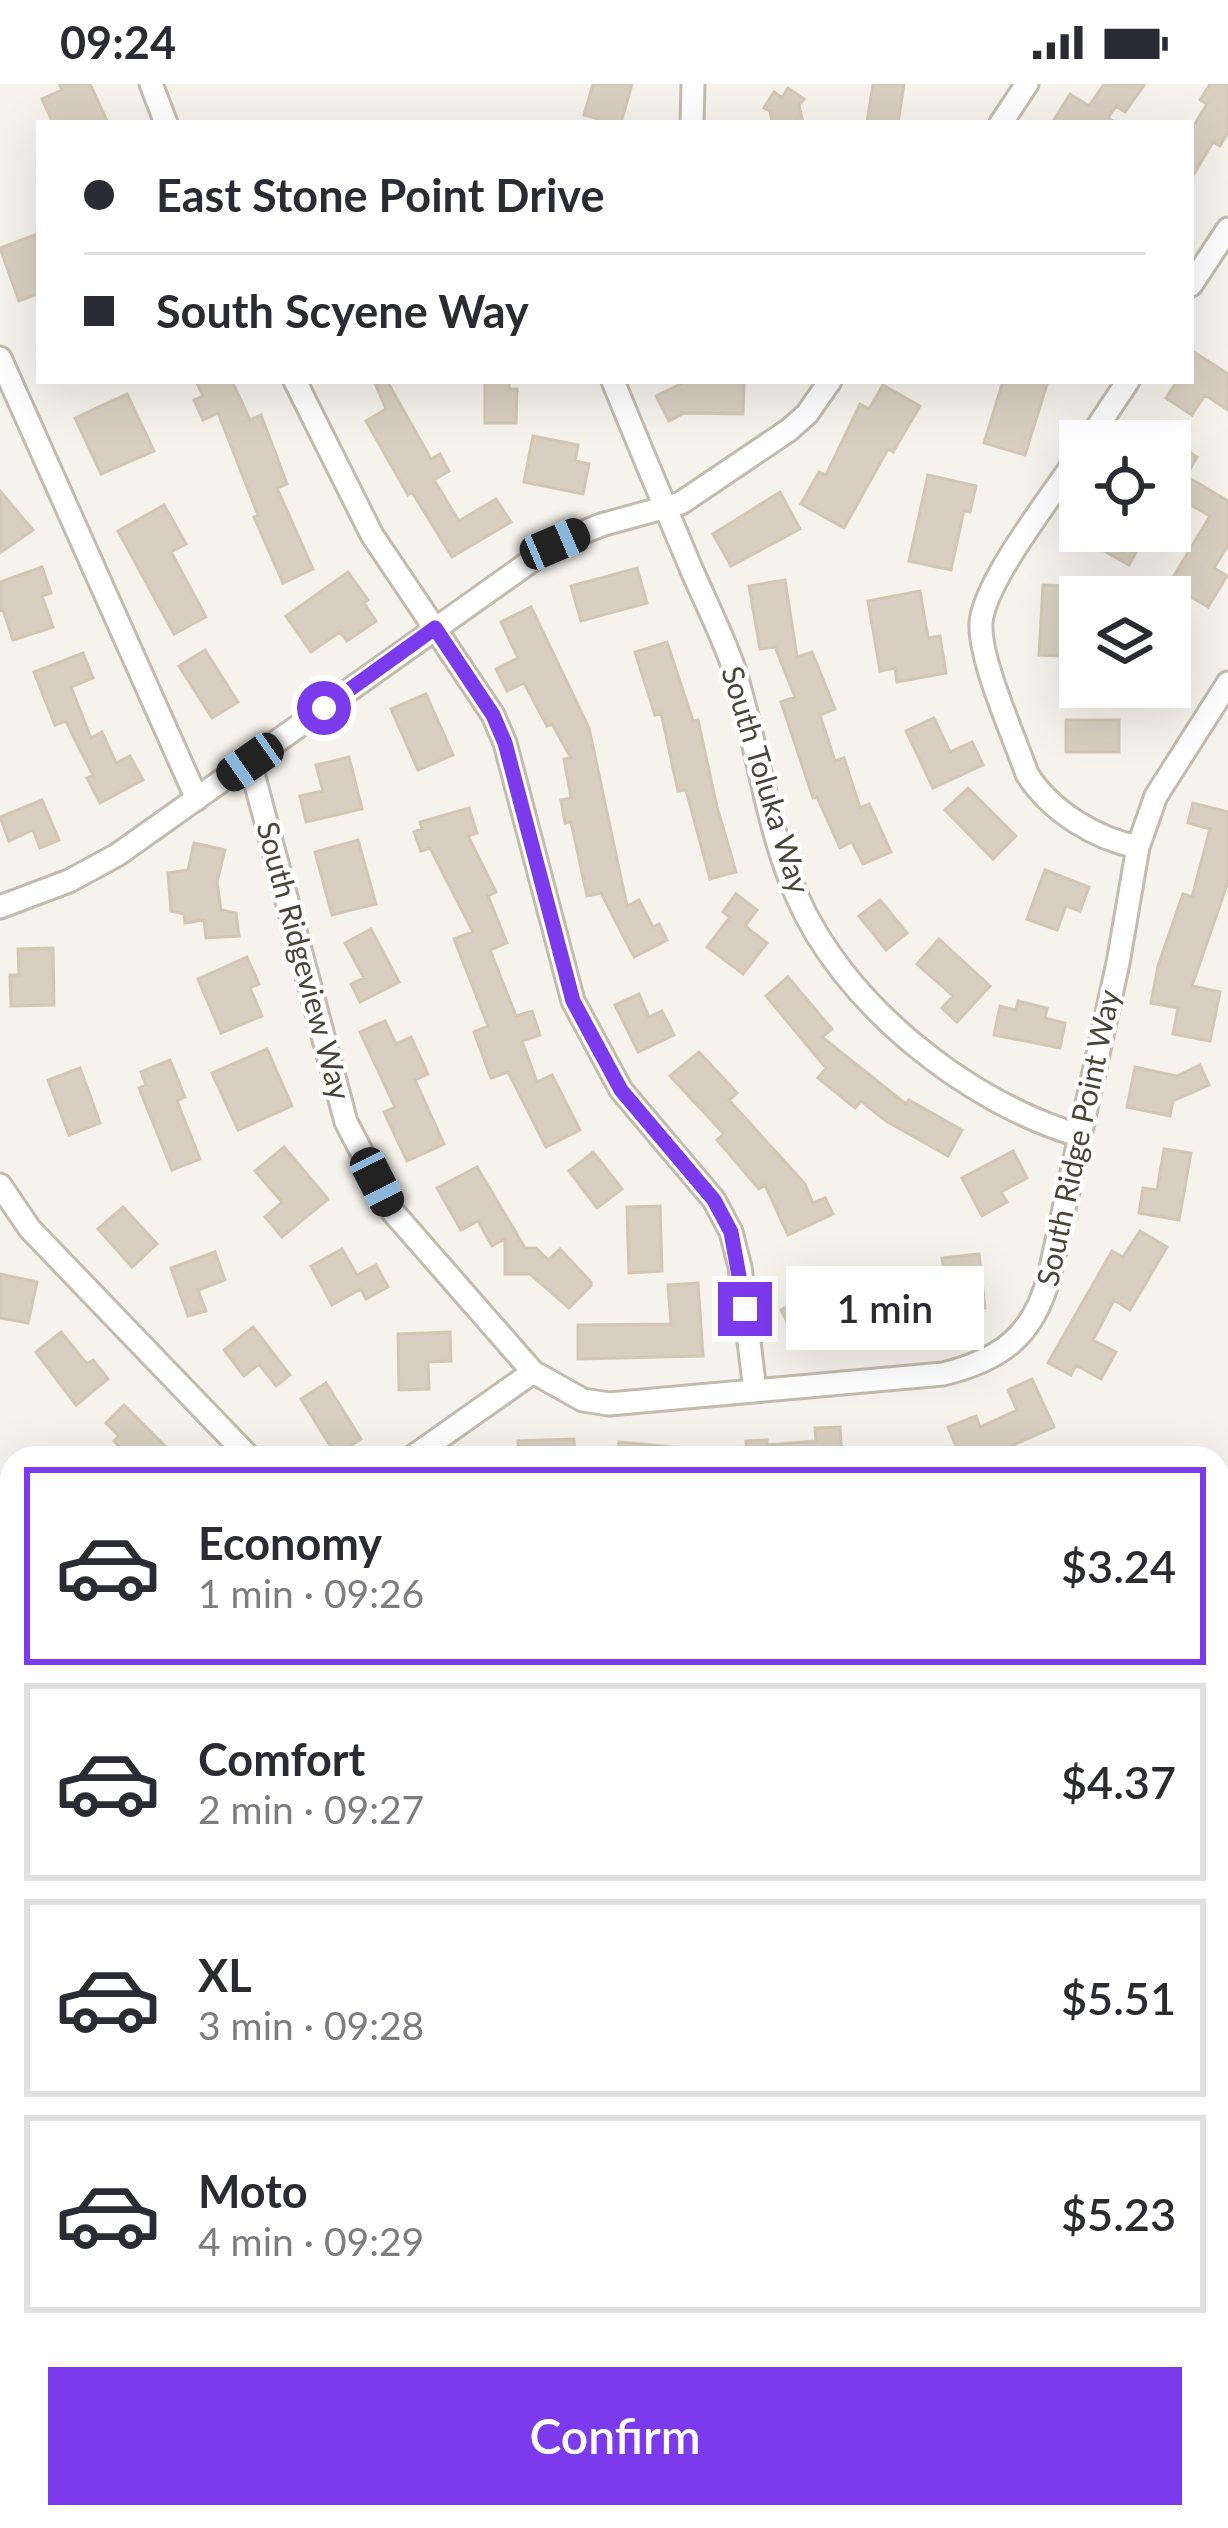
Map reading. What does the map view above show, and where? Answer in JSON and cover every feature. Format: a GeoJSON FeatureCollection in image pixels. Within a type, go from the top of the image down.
{"type":"FeatureCollection","features":[{"type":"Feature","properties":{"kind":"street"},"geometry":{"type":"LineString","coordinates":[[151,84],[165,120]]}},
{"type":"Feature","properties":{"kind":"street"},"geometry":{"type":"LineString","coordinates":[[692,120],[693,84]]}},
{"type":"Feature","properties":{"kind":"street"},"geometry":{"type":"LineString","coordinates":[[1003,120],[1027,84]]}},
{"type":"Feature","properties":{"kind":"street"},"geometry":{"type":"LineString","coordinates":[[1194,280],[1228,229]]}},
{"type":"Feature","properties":{"kind":"street"},"geometry":{"type":"LineString","coordinates":[[0,358],[197,799]]}},
{"type":"Feature","properties":{"kind":"street"},"geometry":{"type":"LineString","coordinates":[[296,384],[372,535],[493,715],[505,743],[573,1001],[621,1090],[714,1200],[731,1232],[740,1267],[755,1391]]}},
{"type":"Feature","properties":{"kind":"street","name":"South Toluka Way"},"geometry":{"type":"LineString","coordinates":[[614,384],[732,664],[789,874],[824,944],[844,974],[913,1045],[982,1090],[1078,1135]]}},
{"type":"Feature","properties":{"kind":"street"},"geometry":{"type":"LineString","coordinates":[[0,907],[69,881],[117,854],[555,544],[601,525],[681,503],[789,430],[828,384]]}},
{"type":"Feature","properties":{"kind":"street"},"geometry":{"type":"LineString","coordinates":[[1102,420],[1126,384]]}},
{"type":"Feature","properties":{"kind":"street"},"geometry":{"type":"LineString","coordinates":[[1059,486],[991,589],[981,619],[982,645],[1027,775],[1039,794],[1093,831],[1138,847]]}},
{"type":"Feature","properties":{"kind":"street","name":"South Ridge Point Way"},"geometry":{"type":"LineString","coordinates":[[755,1391],[943,1374],[981,1364],[1006,1347],[1041,1306],[1118,963],[1138,847],[1156,796],[1228,683]]}},
{"type":"Feature","properties":{"kind":"street","name":"South Ridgeview Way"},"geometry":{"type":"LineString","coordinates":[[250,762],[346,1122],[393,1212],[533,1372],[583,1400],[608,1403],[755,1391]]}},
{"type":"Feature","properties":{"kind":"street"},"geometry":{"type":"LineString","coordinates":[[0,1185],[29,1229],[238,1446]]}},
{"type":"Feature","properties":{"kind":"street"},"geometry":{"type":"LineString","coordinates":[[428,1446],[533,1372]]}},
{"type":"Feature","properties":{"kind":"building"},"geometry":{"type":"Polygon","coordinates":[[[59,84],[90,84],[107,120],[52,120],[42,99],[62,90],[59,84]]]}},
{"type":"Feature","properties":{"kind":"building"},"geometry":{"type":"Polygon","coordinates":[[[593,84],[632,84],[622,120],[584,115],[593,84]]]}},
{"type":"Feature","properties":{"kind":"building"},"geometry":{"type":"Polygon","coordinates":[[[873,84],[904,84],[898,120],[867,120],[873,84]]]}},
{"type":"Feature","properties":{"kind":"building"},"geometry":{"type":"Polygon","coordinates":[[[1104,84],[1145,84],[1125,112],[1116,106],[1108,118],[1112,120],[1054,120],[1070,94],[1089,106],[1104,84]]]}},
{"type":"Feature","properties":{"kind":"building"},"geometry":{"type":"Polygon","coordinates":[[[1210,84],[1228,84],[1228,132],[1220,146],[1213,142],[1194,174],[1194,125],[1207,104],[1200,100],[1210,84]]]}},
{"type":"Feature","properties":{"kind":"building"},"geometry":{"type":"Polygon","coordinates":[[[788,88],[804,99],[799,105],[802,120],[772,120],[764,108],[774,92],[782,98],[788,88]]]}},
{"type":"Feature","properties":{"kind":"building"},"geometry":{"type":"Polygon","coordinates":[[[35,235],[36,294],[19,301],[0,248],[35,235]]]}},
{"type":"Feature","properties":{"kind":"building"},"geometry":{"type":"Polygon","coordinates":[[[1194,352],[1228,374],[1228,410],[1205,395],[1192,415],[1166,398],[1175,384],[1194,384],[1194,352]]]}},
{"type":"Feature","properties":{"kind":"building"},"geometry":{"type":"Polygon","coordinates":[[[197,384],[233,384],[250,420],[261,415],[287,484],[277,488],[313,569],[283,583],[218,413],[203,420],[194,400],[203,396],[197,384]]]}},
{"type":"Feature","properties":{"kind":"building"},"geometry":{"type":"Polygon","coordinates":[[[375,384],[389,384],[431,459],[440,454],[449,471],[434,480],[459,521],[496,499],[511,522],[452,557],[412,492],[408,495],[366,421],[386,409],[375,384]]]}},
{"type":"Feature","properties":{"kind":"building"},"geometry":{"type":"Polygon","coordinates":[[[485,384],[509,384],[509,389],[517,389],[516,423],[485,423],[485,384]]]}},
{"type":"Feature","properties":{"kind":"building"},"geometry":{"type":"Polygon","coordinates":[[[681,384],[744,384],[743,414],[684,413],[669,421],[656,396],[681,384]]]}},
{"type":"Feature","properties":{"kind":"building"},"geometry":{"type":"Polygon","coordinates":[[[1002,384],[1047,384],[1025,455],[984,443],[1002,384]]]}},
{"type":"Feature","properties":{"kind":"building"},"geometry":{"type":"Polygon","coordinates":[[[883,385],[920,406],[893,452],[888,449],[844,528],[801,504],[819,472],[826,475],[860,404],[869,409],[883,385]]]}},
{"type":"Feature","properties":{"kind":"building"},"geometry":{"type":"Polygon","coordinates":[[[127,394],[154,451],[101,474],[75,418],[127,394]]]}},
{"type":"Feature","properties":{"kind":"building"},"geometry":{"type":"Polygon","coordinates":[[[533,436],[578,445],[575,461],[589,464],[583,494],[524,482],[533,436]]]}},
{"type":"Feature","properties":{"kind":"building"},"geometry":{"type":"Polygon","coordinates":[[[928,475],[976,486],[970,512],[964,510],[951,570],[909,561],[928,475]]]}},
{"type":"Feature","properties":{"kind":"building"},"geometry":{"type":"Polygon","coordinates":[[[1191,479],[1228,501],[1228,545],[1214,568],[1227,576],[1208,607],[1191,597],[1191,576],[1174,576],[1210,516],[1191,505],[1191,479]]]}},
{"type":"Feature","properties":{"kind":"building"},"geometry":{"type":"Polygon","coordinates":[[[0,491],[33,530],[0,553],[0,491]]]}},
{"type":"Feature","properties":{"kind":"building"},"geometry":{"type":"Polygon","coordinates":[[[780,492],[800,529],[731,566],[713,534],[780,492]]]}},
{"type":"Feature","properties":{"kind":"building"},"geometry":{"type":"Polygon","coordinates":[[[164,505],[186,544],[171,552],[206,617],[174,634],[118,531],[164,505]]]}},
{"type":"Feature","properties":{"kind":"building"},"geometry":{"type":"Polygon","coordinates":[[[1106,552],[1136,552],[1129,565],[1106,552]]]}},
{"type":"Feature","properties":{"kind":"building"},"geometry":{"type":"Polygon","coordinates":[[[42,567],[51,593],[42,596],[53,627],[13,640],[0,611],[0,582],[42,567]]]}},
{"type":"Feature","properties":{"kind":"building"},"geometry":{"type":"Polygon","coordinates":[[[637,568],[647,603],[581,621],[571,586],[637,568]]]}},
{"type":"Feature","properties":{"kind":"building"},"geometry":{"type":"Polygon","coordinates":[[[348,572],[376,621],[347,641],[340,632],[311,652],[286,616],[348,572]]]}},
{"type":"Feature","properties":{"kind":"building"},"geometry":{"type":"Polygon","coordinates":[[[785,580],[797,657],[812,652],[835,709],[820,715],[835,761],[844,758],[860,808],[869,804],[891,852],[863,864],[852,842],[840,848],[817,797],[813,798],[781,702],[795,697],[775,647],[760,649],[749,586],[785,580]]]}},
{"type":"Feature","properties":{"kind":"building"},"geometry":{"type":"Polygon","coordinates":[[[1043,585],[1059,586],[1059,656],[1039,655],[1043,585]]]}},
{"type":"Feature","properties":{"kind":"building"},"geometry":{"type":"Polygon","coordinates":[[[920,591],[928,638],[940,636],[946,673],[897,682],[895,668],[880,671],[868,601],[920,591]]]}},
{"type":"Feature","properties":{"kind":"building"},"geometry":{"type":"Polygon","coordinates":[[[531,607],[589,728],[627,906],[639,900],[653,927],[659,924],[667,940],[634,957],[601,893],[587,896],[571,822],[565,823],[561,800],[571,798],[564,759],[571,758],[524,683],[507,691],[496,669],[518,658],[501,622],[531,607]]]}},
{"type":"Feature","properties":{"kind":"building"},"geometry":{"type":"Polygon","coordinates":[[[667,642],[693,721],[698,720],[736,872],[710,879],[686,790],[678,791],[661,713],[655,715],[635,652],[667,642]]]}},
{"type":"Feature","properties":{"kind":"building"},"geometry":{"type":"Polygon","coordinates":[[[205,650],[238,702],[212,718],[179,666],[205,650]]]}},
{"type":"Feature","properties":{"kind":"building"},"geometry":{"type":"Polygon","coordinates":[[[83,653],[93,678],[71,687],[91,738],[102,732],[116,763],[130,756],[143,780],[100,803],[87,778],[93,775],[66,721],[55,725],[34,672],[83,653]]]}},
{"type":"Feature","properties":{"kind":"building"},"geometry":{"type":"Polygon","coordinates":[[[426,694],[453,755],[418,770],[391,709],[426,694]]]}},
{"type":"Feature","properties":{"kind":"building"},"geometry":{"type":"Polygon","coordinates":[[[934,718],[950,752],[972,742],[983,765],[933,788],[906,731],[934,718]]]}},
{"type":"Feature","properties":{"kind":"building"},"geometry":{"type":"Polygon","coordinates":[[[1066,720],[1119,720],[1119,752],[1066,752],[1066,720]]]}},
{"type":"Feature","properties":{"kind":"building"},"geometry":{"type":"Polygon","coordinates":[[[349,757],[362,809],[306,822],[300,796],[323,791],[316,765],[349,757]]]}},
{"type":"Feature","properties":{"kind":"building"},"geometry":{"type":"Polygon","coordinates":[[[968,788],[1016,836],[993,859],[945,810],[968,788]]]}},
{"type":"Feature","properties":{"kind":"building"},"geometry":{"type":"Polygon","coordinates":[[[42,800],[59,840],[40,848],[33,830],[9,841],[0,817],[42,800]]]}},
{"type":"Feature","properties":{"kind":"building"},"geometry":{"type":"Polygon","coordinates":[[[1193,803],[1228,812],[1228,882],[1192,986],[1220,992],[1210,1041],[1173,1034],[1178,1008],[1151,1003],[1158,966],[1183,894],[1192,897],[1210,829],[1188,823],[1193,803]]]}},
{"type":"Feature","properties":{"kind":"building"},"geometry":{"type":"Polygon","coordinates":[[[469,808],[477,833],[468,836],[496,892],[488,896],[507,943],[490,950],[516,1016],[532,1011],[540,1035],[522,1041],[537,1082],[552,1075],[580,1130],[546,1147],[508,1072],[491,1078],[474,1032],[488,1026],[454,939],[473,932],[430,848],[421,851],[414,832],[422,829],[420,822],[469,808]]]}},
{"type":"Feature","properties":{"kind":"building"},"geometry":{"type":"Polygon","coordinates":[[[358,840],[376,904],[332,915],[315,852],[358,840]]]}},
{"type":"Feature","properties":{"kind":"building"},"geometry":{"type":"Polygon","coordinates":[[[194,843],[225,850],[217,882],[221,910],[236,913],[239,936],[206,938],[204,920],[185,923],[184,914],[171,911],[168,873],[188,870],[194,843]]]}},
{"type":"Feature","properties":{"kind":"building"},"geometry":{"type":"Polygon","coordinates":[[[1045,870],[1089,887],[1080,911],[1066,906],[1057,930],[1027,919],[1045,870]]]}},
{"type":"Feature","properties":{"kind":"building"},"geometry":{"type":"Polygon","coordinates":[[[736,894],[757,910],[745,926],[767,943],[743,974],[707,947],[730,917],[723,912],[736,894]]]}},
{"type":"Feature","properties":{"kind":"building"},"geometry":{"type":"Polygon","coordinates":[[[880,900],[907,933],[886,950],[859,916],[880,900]]]}},
{"type":"Feature","properties":{"kind":"building"},"geometry":{"type":"Polygon","coordinates":[[[371,929],[399,982],[360,1002],[351,984],[364,978],[345,943],[371,929]]]}},
{"type":"Feature","properties":{"kind":"building"},"geometry":{"type":"Polygon","coordinates":[[[939,939],[990,986],[957,1022],[942,1008],[953,996],[917,964],[939,939]]]}},
{"type":"Feature","properties":{"kind":"building"},"geometry":{"type":"Polygon","coordinates":[[[53,948],[54,1005],[11,1006],[10,975],[19,975],[18,949],[53,948]]]}},
{"type":"Feature","properties":{"kind":"building"},"geometry":{"type":"Polygon","coordinates":[[[247,957],[259,984],[250,988],[262,1016],[221,1033],[198,979],[247,957]]]}},
{"type":"Feature","properties":{"kind":"building"},"geometry":{"type":"Polygon","coordinates":[[[788,977],[832,1029],[822,1037],[906,1104],[909,1100],[962,1130],[948,1156],[861,1101],[855,1108],[818,1078],[826,1068],[766,996],[788,977]]]}},
{"type":"Feature","properties":{"kind":"building"},"geometry":{"type":"Polygon","coordinates":[[[639,994],[649,1017],[662,1011],[674,1035],[638,1052],[615,1005],[639,994]]]}},
{"type":"Feature","properties":{"kind":"building"},"geometry":{"type":"Polygon","coordinates":[[[1018,1001],[1047,1008],[1045,1018],[1065,1023],[1060,1048],[994,1035],[1000,1006],[1016,1010],[1018,1001]]]}},
{"type":"Feature","properties":{"kind":"building"},"geometry":{"type":"Polygon","coordinates":[[[385,1021],[396,1044],[411,1037],[428,1074],[415,1080],[444,1144],[407,1161],[384,1112],[395,1107],[360,1032],[385,1021]]]}},
{"type":"Feature","properties":{"kind":"building"},"geometry":{"type":"Polygon","coordinates":[[[267,1049],[292,1106],[238,1130],[212,1073],[267,1049]]]}},
{"type":"Feature","properties":{"kind":"building"},"geometry":{"type":"Polygon","coordinates":[[[699,1052],[737,1093],[729,1100],[805,1184],[813,1203],[825,1198],[833,1214],[788,1235],[765,1185],[759,1189],[717,1140],[724,1134],[670,1076],[699,1052]]]}},
{"type":"Feature","properties":{"kind":"building"},"geometry":{"type":"Polygon","coordinates":[[[170,1060],[185,1097],[177,1101],[200,1159],[172,1170],[139,1088],[146,1085],[141,1072],[170,1060]]]}},
{"type":"Feature","properties":{"kind":"building"},"geometry":{"type":"Polygon","coordinates":[[[1200,1065],[1209,1085],[1173,1101],[1170,1116],[1127,1107],[1135,1067],[1177,1076],[1200,1065]]]}},
{"type":"Feature","properties":{"kind":"building"},"geometry":{"type":"Polygon","coordinates":[[[80,1068],[100,1123],[69,1135],[48,1080],[80,1068]]]}},
{"type":"Feature","properties":{"kind":"building"},"geometry":{"type":"Polygon","coordinates":[[[284,1147],[328,1199],[282,1237],[265,1217],[282,1202],[255,1171],[284,1147]]]}},
{"type":"Feature","properties":{"kind":"building"},"geometry":{"type":"Polygon","coordinates":[[[1164,1149],[1191,1153],[1179,1220],[1139,1213],[1143,1188],[1157,1190],[1164,1149]]]}},
{"type":"Feature","properties":{"kind":"building"},"geometry":{"type":"Polygon","coordinates":[[[1013,1151],[1027,1178],[1001,1192],[1007,1202],[982,1216],[962,1178],[1013,1151]]]}},
{"type":"Feature","properties":{"kind":"building"},"geometry":{"type":"Polygon","coordinates":[[[593,1152],[622,1189],[597,1208],[569,1171],[593,1152]]]}},
{"type":"Feature","properties":{"kind":"building"},"geometry":{"type":"Polygon","coordinates":[[[477,1167],[525,1248],[536,1248],[548,1260],[560,1249],[591,1282],[569,1308],[530,1274],[505,1274],[505,1239],[492,1246],[478,1221],[461,1230],[437,1188],[477,1167]]]}},
{"type":"Feature","properties":{"kind":"building"},"geometry":{"type":"Polygon","coordinates":[[[660,1206],[662,1271],[629,1273],[627,1207],[660,1206]]]}},
{"type":"Feature","properties":{"kind":"building"},"geometry":{"type":"Polygon","coordinates":[[[123,1207],[157,1244],[132,1267],[98,1229],[123,1207]]]}},
{"type":"Feature","properties":{"kind":"building"},"geometry":{"type":"Polygon","coordinates":[[[1140,1231],[1167,1247],[1130,1310],[1114,1300],[1093,1340],[1116,1352],[1101,1379],[1076,1365],[1071,1375],[1048,1363],[1112,1251],[1123,1257],[1140,1231]]]}},
{"type":"Feature","properties":{"kind":"building"},"geometry":{"type":"Polygon","coordinates":[[[342,1249],[357,1275],[376,1265],[388,1287],[366,1299],[361,1289],[332,1305],[311,1266],[342,1249]]]}},
{"type":"Feature","properties":{"kind":"building"},"geometry":{"type":"Polygon","coordinates":[[[215,1252],[225,1280],[198,1290],[206,1311],[188,1316],[171,1268],[215,1252]]]}},
{"type":"Feature","properties":{"kind":"building"},"geometry":{"type":"Polygon","coordinates":[[[979,1254],[985,1308],[951,1312],[942,1258],[979,1254]]]}},
{"type":"Feature","properties":{"kind":"building"},"geometry":{"type":"Polygon","coordinates":[[[0,1274],[37,1282],[28,1323],[0,1318],[0,1274]]]}},
{"type":"Feature","properties":{"kind":"building"},"geometry":{"type":"Polygon","coordinates":[[[905,1282],[912,1308],[904,1310],[907,1321],[887,1326],[884,1315],[870,1319],[863,1295],[905,1282]]]}},
{"type":"Feature","properties":{"kind":"building"},"geometry":{"type":"Polygon","coordinates":[[[698,1283],[703,1356],[578,1359],[578,1325],[671,1324],[668,1285],[698,1283]]]}},
{"type":"Feature","properties":{"kind":"building"},"geometry":{"type":"Polygon","coordinates":[[[824,1288],[836,1312],[793,1333],[781,1310],[824,1288]]]}},
{"type":"Feature","properties":{"kind":"building"},"geometry":{"type":"Polygon","coordinates":[[[253,1327],[290,1375],[276,1386],[259,1364],[244,1376],[224,1350],[253,1327]]]}},
{"type":"Feature","properties":{"kind":"building"},"geometry":{"type":"Polygon","coordinates":[[[61,1332],[87,1364],[93,1360],[108,1379],[76,1405],[36,1352],[61,1332]]]}},
{"type":"Feature","properties":{"kind":"building"},"geometry":{"type":"Polygon","coordinates":[[[450,1332],[451,1361],[428,1362],[429,1389],[399,1390],[398,1334],[450,1332]]]}},
{"type":"Feature","properties":{"kind":"building"},"geometry":{"type":"Polygon","coordinates":[[[1032,1379],[1054,1427],[1011,1446],[956,1446],[948,1427],[976,1416],[980,1427],[1017,1410],[1008,1390],[1032,1379]]]}},
{"type":"Feature","properties":{"kind":"building"},"geometry":{"type":"Polygon","coordinates":[[[326,1383],[361,1439],[350,1446],[330,1446],[301,1399],[326,1383]]]}},
{"type":"Feature","properties":{"kind":"building"},"geometry":{"type":"Polygon","coordinates":[[[124,1405],[165,1446],[119,1446],[114,1441],[119,1436],[106,1423],[124,1405]]]}},
{"type":"Feature","properties":{"kind":"building"},"geometry":{"type":"Polygon","coordinates":[[[840,1427],[841,1446],[746,1446],[746,1441],[767,1440],[767,1445],[816,1441],[815,1428],[840,1427]]]}},
{"type":"Feature","properties":{"kind":"building"},"geometry":{"type":"Polygon","coordinates":[[[574,1439],[574,1446],[518,1446],[518,1441],[574,1439]]]}},
{"type":"Feature","properties":{"kind":"route"},"geometry":{"type":"LineString","coordinates":[[324,708],[435,628],[493,715],[505,743],[573,1001],[621,1090],[714,1200],[731,1232],[745,1309]]}}]}
